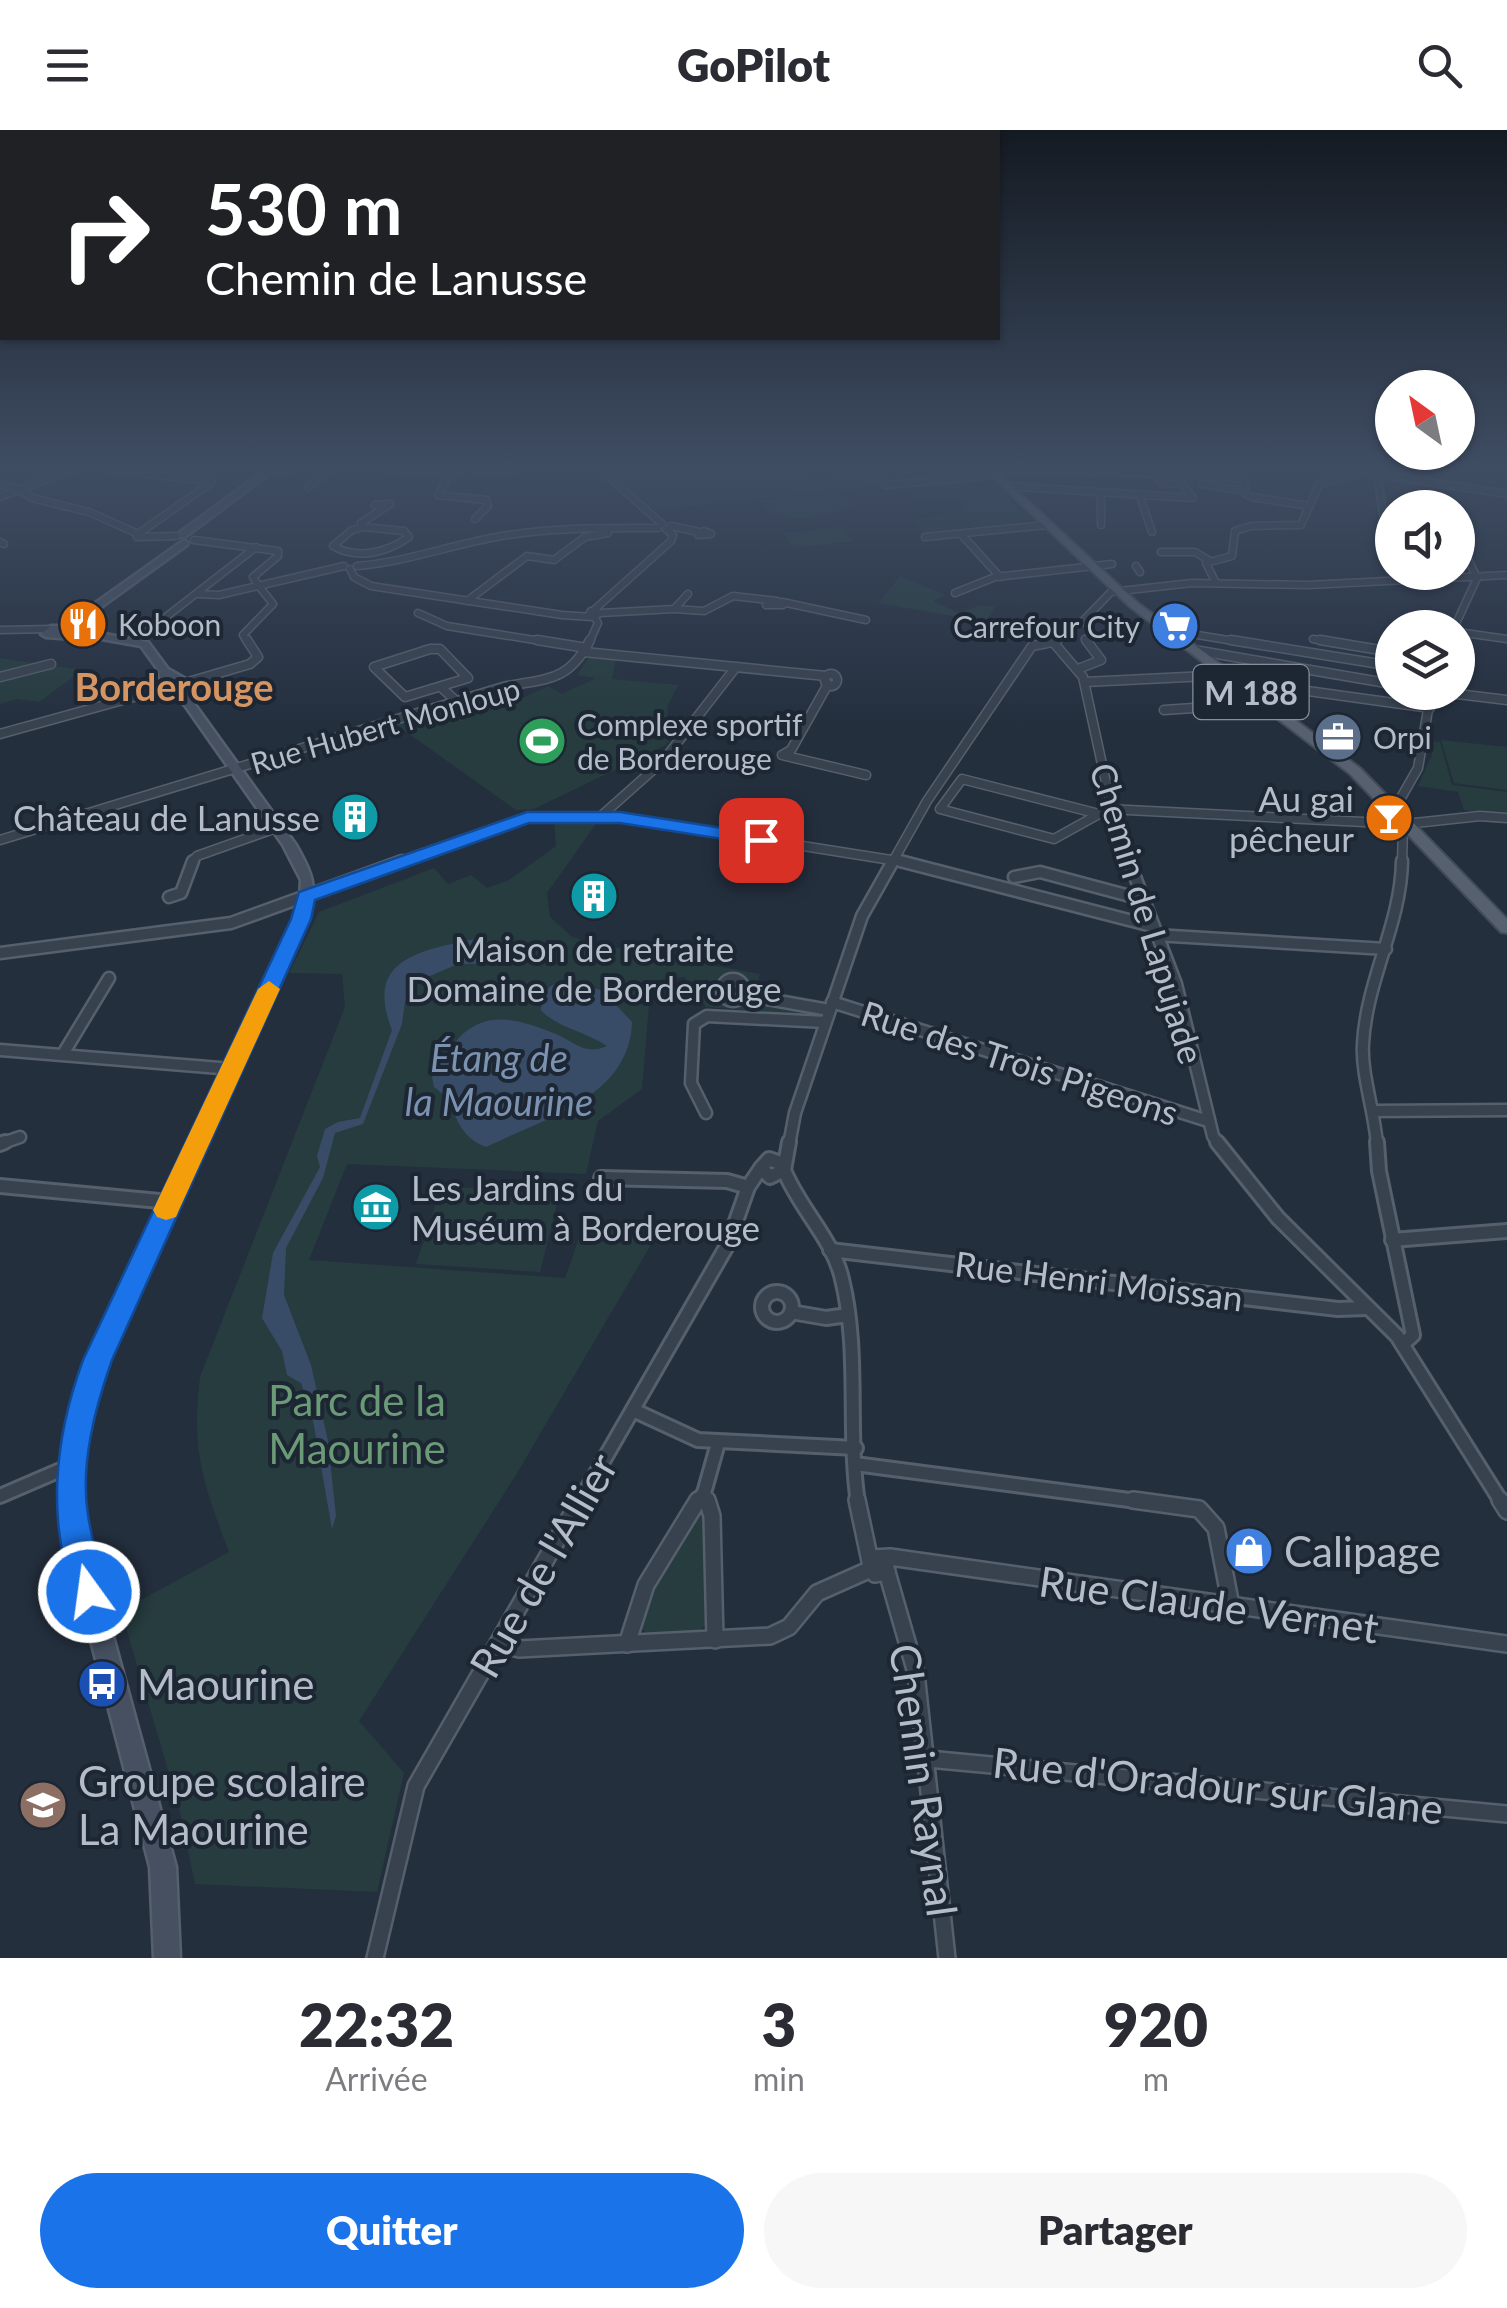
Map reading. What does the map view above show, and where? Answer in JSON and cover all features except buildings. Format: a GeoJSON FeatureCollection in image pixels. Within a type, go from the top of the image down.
{"type":"FeatureCollection","features":[{"type":"Feature","properties":{"kind":"main road","name":"M 188"},"geometry":{"type":"LineString","coordinates":[[1076,553],[1167,630],[1318,740],[1391,799],[1507,928]]}},
{"type":"Feature","properties":{"kind":"street"},"geometry":{"type":"LineString","coordinates":[[57,631],[160,553]]}},
{"type":"Feature","properties":{"kind":"street"},"geometry":{"type":"LineString","coordinates":[[135,641],[249,553]]}},
{"type":"Feature","properties":{"kind":"street"},"geometry":{"type":"LineString","coordinates":[[0,734],[255,660],[258,653],[243,635],[273,604],[254,577],[280,553]]}},
{"type":"Feature","properties":{"kind":"street"},"geometry":{"type":"LineString","coordinates":[[355,553],[350,566],[354,576],[371,586],[576,616],[674,609],[704,611],[723,598],[734,596],[772,601],[766,605],[779,608],[782,602],[866,620]]}},
{"type":"Feature","properties":{"kind":"street"},"geometry":{"type":"LineString","coordinates":[[197,594],[220,595],[350,566],[396,563],[435,553]]}},
{"type":"Feature","properties":{"kind":"street"},"geometry":{"type":"LineString","coordinates":[[467,601],[527,556],[554,560],[563,553]]}},
{"type":"Feature","properties":{"kind":"street"},"geometry":{"type":"LineString","coordinates":[[592,614],[597,604],[657,553]]}},
{"type":"Feature","properties":{"kind":"street"},"geometry":{"type":"LineString","coordinates":[[979,553],[1000,576]]}},
{"type":"Feature","properties":{"kind":"street"},"geometry":{"type":"LineString","coordinates":[[1195,553],[1210,561]]}},
{"type":"Feature","properties":{"kind":"street"},"geometry":{"type":"LineString","coordinates":[[1216,583],[1206,564],[1232,553]]}},
{"type":"Feature","properties":{"kind":"street"},"geometry":{"type":"LineString","coordinates":[[955,593],[1000,576],[1113,561]]}},
{"type":"Feature","properties":{"kind":"street"},"geometry":{"type":"LineString","coordinates":[[1464,610],[1477,578],[1475,574]]}},
{"type":"Feature","properties":{"kind":"street"},"geometry":{"type":"LineString","coordinates":[[601,1178],[727,1181],[748,1187],[774,1169],[786,1145],[862,916],[927,801],[1032,646],[1082,623],[1108,593],[1216,583],[1274,586],[1507,575]]}},
{"type":"Feature","properties":{"kind":"street"},"geometry":{"type":"LineString","coordinates":[[674,609],[688,594]]}},
{"type":"Feature","properties":{"kind":"street"},"geometry":{"type":"LineString","coordinates":[[418,613],[447,626],[586,650],[827,680],[790,750],[782,754],[866,775]]}},
{"type":"Feature","properties":{"kind":"street"},"geometry":{"type":"LineString","coordinates":[[586,650],[598,622],[592,614]]}},
{"type":"Feature","properties":{"kind":"street"},"geometry":{"type":"LineString","coordinates":[[5,630],[57,631],[135,641],[146,646],[306,876],[301,919],[93,1371],[82,1401],[72,1465],[76,1540],[163,1867],[167,1958]]}},
{"type":"Feature","properties":{"kind":"street"},"geometry":{"type":"LineString","coordinates":[[1167,630],[1375,663]]}},
{"type":"Feature","properties":{"kind":"street"},"geometry":{"type":"LineString","coordinates":[[1475,633],[1507,639]]}},
{"type":"Feature","properties":{"kind":"street"},"geometry":{"type":"LineString","coordinates":[[1282,647],[1284,634]]}},
{"type":"Feature","properties":{"kind":"street"},"geometry":{"type":"LineString","coordinates":[[1078,669],[1101,660],[1085,638]]}},
{"type":"Feature","properties":{"kind":"street"},"geometry":{"type":"LineString","coordinates":[[1313,639],[1375,649]]}},
{"type":"Feature","properties":{"kind":"street","name":"Chemin de Lapujade"},"geometry":{"type":"LineString","coordinates":[[1051,640],[1085,682],[1112,810],[1187,1018],[1208,1120],[1219,1145],[1250,1187],[1403,1344],[1507,1511]]}},
{"type":"Feature","properties":{"kind":"street"},"geometry":{"type":"LineString","coordinates":[[436,648],[468,678],[442,688],[405,697],[374,667],[436,648]]}},
{"type":"Feature","properties":{"kind":"street","name":"Rue Hubert Monloup"},"geometry":{"type":"LineString","coordinates":[[2,840],[456,701],[517,684],[565,677],[576,669],[586,650]]}},
{"type":"Feature","properties":{"kind":"street"},"geometry":{"type":"LineString","coordinates":[[1194,650],[1375,681]]}},
{"type":"Feature","properties":{"kind":"street"},"geometry":{"type":"LineString","coordinates":[[0,677],[50,664]]}},
{"type":"Feature","properties":{"kind":"street"},"geometry":{"type":"LineString","coordinates":[[600,818],[663,760],[736,667]]}},
{"type":"Feature","properties":{"kind":"street"},"geometry":{"type":"LineString","coordinates":[[1085,682],[1232,678],[1375,700]]}},
{"type":"Feature","properties":{"kind":"street"},"geometry":{"type":"LineString","coordinates":[[442,688],[456,701]]}},
{"type":"Feature","properties":{"kind":"street"},"geometry":{"type":"LineString","coordinates":[[1475,696],[1507,700]]}},
{"type":"Feature","properties":{"kind":"street"},"geometry":{"type":"LineString","coordinates":[[1164,710],[1267,704]]}},
{"type":"Feature","properties":{"kind":"street"},"geometry":{"type":"LineString","coordinates":[[1391,799],[1421,757],[1430,710]]}},
{"type":"Feature","properties":{"kind":"street"},"geometry":{"type":"LineString","coordinates":[[1098,814],[962,779],[940,811],[1054,838],[1112,810],[1414,828],[1480,816],[1507,818]]}},
{"type":"Feature","properties":{"kind":"street"},"geometry":{"type":"LineString","coordinates":[[0,953],[231,923],[498,826],[527,817],[562,816],[620,817],[894,859],[1154,931],[1386,949]]}},
{"type":"Feature","properties":{"kind":"street"},"geometry":{"type":"LineString","coordinates":[[0,828],[2,840]]}},
{"type":"Feature","properties":{"kind":"street"},"geometry":{"type":"LineString","coordinates":[[169,897],[182,893],[190,865],[198,856],[276,828]]}},
{"type":"Feature","properties":{"kind":"street"},"geometry":{"type":"LineString","coordinates":[[1403,1344],[1413,1335],[1379,1171],[1375,1112],[1362,1048],[1368,1003],[1386,949],[1414,828]]}},
{"type":"Feature","properties":{"kind":"street"},"geometry":{"type":"LineString","coordinates":[[1014,876],[1040,872],[1141,898]]}},
{"type":"Feature","properties":{"kind":"street"},"geometry":{"type":"LineString","coordinates":[[64,1054],[109,978]]}},
{"type":"Feature","properties":{"kind":"street","name":"Rue des Trois Pigeons"},"geometry":{"type":"LineString","coordinates":[[744,994],[831,1006],[1208,1120]]}},
{"type":"Feature","properties":{"kind":"street"},"geometry":{"type":"LineString","coordinates":[[706,1113],[693,1100],[690,1088],[694,1024],[698,1018],[825,1022]]}},
{"type":"Feature","properties":{"kind":"street"},"geometry":{"type":"LineString","coordinates":[[0,1050],[232,1069]]}},
{"type":"Feature","properties":{"kind":"street"},"geometry":{"type":"LineString","coordinates":[[1375,1112],[1507,1110]]}},
{"type":"Feature","properties":{"kind":"street"},"geometry":{"type":"LineString","coordinates":[[0,1144],[20,1137]]}},
{"type":"Feature","properties":{"kind":"street","name":"Chemin Raynal"},"geometry":{"type":"LineString","coordinates":[[774,1169],[830,1250],[842,1280],[856,1380],[856,1492],[864,1533],[894,1603],[916,1672],[947,1958]]}},
{"type":"Feature","properties":{"kind":"street"},"geometry":{"type":"LineString","coordinates":[[0,1186],[170,1202]]}},
{"type":"Feature","properties":{"kind":"street","name":"Rue de l'Allier"},"geometry":{"type":"LineString","coordinates":[[375,1958],[409,1804],[728,1244],[748,1187]]}},
{"type":"Feature","properties":{"kind":"street"},"geometry":{"type":"LineString","coordinates":[[1392,1240],[1507,1231]]}},
{"type":"Feature","properties":{"kind":"street","name":"Rue Henri Moissan"},"geometry":{"type":"LineString","coordinates":[[830,1250],[1338,1309],[1367,1308]]}},
{"type":"Feature","properties":{"kind":"street"},"geometry":{"type":"LineString","coordinates":[[791,1312],[826,1318],[848,1315]]}},
{"type":"Feature","properties":{"kind":"street"},"geometry":{"type":"LineString","coordinates":[[633,1410],[698,1440],[856,1456],[1199,1509],[1216,1528],[1231,1606]]}},
{"type":"Feature","properties":{"kind":"street"},"geometry":{"type":"LineString","coordinates":[[628,1644],[633,1616],[686,1515],[704,1493],[718,1443]]}},
{"type":"Feature","properties":{"kind":"street"},"geometry":{"type":"LineString","coordinates":[[0,1496],[72,1465]]}},
{"type":"Feature","properties":{"kind":"street"},"geometry":{"type":"LineString","coordinates":[[704,1493],[712,1516],[714,1640]]}},
{"type":"Feature","properties":{"kind":"street","name":"Rue Claude Vernet"},"geometry":{"type":"LineString","coordinates":[[499,1643],[520,1650],[781,1633],[817,1592],[880,1566],[911,1563],[1507,1644]]}},
{"type":"Feature","properties":{"kind":"street","name":"Rue d'Oradour sur Glane"},"geometry":{"type":"LineString","coordinates":[[928,1759],[1507,1814]]}},
{"type":"Feature","properties":{"kind":"green space"},"geometry":{"type":"Polygon","coordinates":[[[900,576],[946,595],[933,601],[959,613],[980,605],[995,607],[986,622],[879,603],[900,576]]]}},
{"type":"Feature","properties":{"kind":"green space","name":"Complexe sportif de Borderouge"},"geometry":{"type":"Polygon","coordinates":[[[590,656],[616,658],[612,679],[678,685],[668,705],[667,729],[679,730],[666,745],[534,809],[516,810],[395,724],[497,693],[513,702],[549,686],[562,694],[596,678],[577,675],[590,656]]]}},
{"type":"Feature","properties":{"kind":"green space"},"geometry":{"type":"Polygon","coordinates":[[[0,658],[83,670],[39,702],[17,699],[0,704],[0,658]]]}},
{"type":"Feature","properties":{"kind":"green space"},"geometry":{"type":"Polygon","coordinates":[[[1441,740],[1507,747],[1507,790],[1454,783],[1441,740]]]}},
{"type":"Feature","properties":{"kind":"green space"},"geometry":{"type":"Polygon","coordinates":[[[1432,741],[1440,742],[1452,785],[1507,792],[1507,816],[1464,810],[1458,792],[1418,786],[1432,755],[1432,741]]]}},
{"type":"Feature","properties":{"kind":"green space","name":"Parc de la Maourine"},"geometry":{"type":"Polygon","coordinates":[[[554,820],[598,821],[547,893],[550,917],[571,936],[760,974],[756,988],[817,1000],[811,1015],[706,1007],[684,977],[651,981],[642,1089],[598,1121],[586,1174],[347,1164],[309,1260],[565,1278],[583,1227],[656,1236],[516,1475],[359,1721],[404,1773],[377,1892],[195,1884],[179,1807],[121,1611],[229,1552],[201,1466],[197,1426],[200,1377],[345,1007],[342,974],[289,973],[319,912],[434,868],[448,884],[471,875],[487,888],[509,880],[556,846],[554,820]]]}},
{"type":"Feature","properties":{"kind":"green space"},"geometry":{"type":"Polygon","coordinates":[[[461,1187],[559,1196],[540,1272],[416,1264],[440,1191],[459,1192],[461,1187]]]}},
{"type":"Feature","properties":{"kind":"green space"},"geometry":{"type":"Polygon","coordinates":[[[699,1512],[706,1519],[705,1626],[679,1636],[649,1634],[638,1623],[690,1518],[699,1512]]]}},
{"type":"Feature","properties":{"kind":"water"},"geometry":{"type":"Polygon","coordinates":[[[480,938],[503,948],[515,960],[458,964],[418,981],[405,1002],[402,1024],[363,1124],[335,1133],[323,1178],[286,1248],[284,1295],[311,1365],[328,1441],[336,1516],[332,1529],[312,1415],[301,1383],[287,1375],[282,1351],[262,1318],[273,1253],[320,1167],[317,1156],[325,1129],[360,1118],[392,1030],[385,1006],[392,972],[419,953],[480,938]]]}},
{"type":"Feature","properties":{"kind":"water","name":"Étang de la Maourine"},"geometry":{"type":"Polygon","coordinates":[[[559,982],[602,990],[632,1022],[628,1046],[618,1067],[585,1099],[564,1111],[486,1147],[475,1142],[434,1087],[432,1077],[468,1030],[496,1020],[513,1021],[533,1025],[586,1049],[607,1046],[554,1021],[541,1010],[545,993],[559,982]]]}},
{"type":"Feature","properties":{"kind":"slow traffic"},"geometry":{"type":"LineString","coordinates":[[166,1210],[269,989]]}},
{"type":"Feature","properties":{"kind":"place","name":"Koboon"},"geometry":{"type":"Point","coordinates":[83,624]}},
{"type":"Feature","properties":{"kind":"place","name":"Carrefour City"},"geometry":{"type":"Point","coordinates":[1175,626]}},
{"type":"Feature","properties":{"kind":"place","name":"Orpi"},"geometry":{"type":"Point","coordinates":[1338,737]}},
{"type":"Feature","properties":{"kind":"place","name":"Complexe sportif de Borderouge"},"geometry":{"type":"Point","coordinates":[542,741]}},
{"type":"Feature","properties":{"kind":"place","name":"Château de Lanusse"},"geometry":{"type":"Point","coordinates":[355,817]}},
{"type":"Feature","properties":{"kind":"place","name":"Au gai pêcheur"},"geometry":{"type":"Point","coordinates":[1389,818]}},
{"type":"Feature","properties":{"kind":"place","name":"Maison de retraite Domaine de Borderouge"},"geometry":{"type":"Point","coordinates":[594,896]}},
{"type":"Feature","properties":{"kind":"place","name":"Les Jardins du Muséum à Borderouge"},"geometry":{"type":"Point","coordinates":[376,1207]}},
{"type":"Feature","properties":{"kind":"place","name":"Calipage"},"geometry":{"type":"Point","coordinates":[1249,1551]}},
{"type":"Feature","properties":{"kind":"place","name":"Maourine"},"geometry":{"type":"Point","coordinates":[102,1684]}},
{"type":"Feature","properties":{"kind":"place","name":"Groupe scolaire La Maourine"},"geometry":{"type":"Point","coordinates":[43,1805]}},
{"type":"Feature","properties":{"kind":"district","name":"Borderouge"},"geometry":{"type":"Point","coordinates":[174,686]}},
{"type":"Feature","properties":{"kind":"route"},"geometry":{"type":"LineString","coordinates":[[89,1592],[76,1540],[71,1486],[82,1401],[97,1360],[301,919],[306,896],[527,817],[620,817],[761,840]]}}]}
